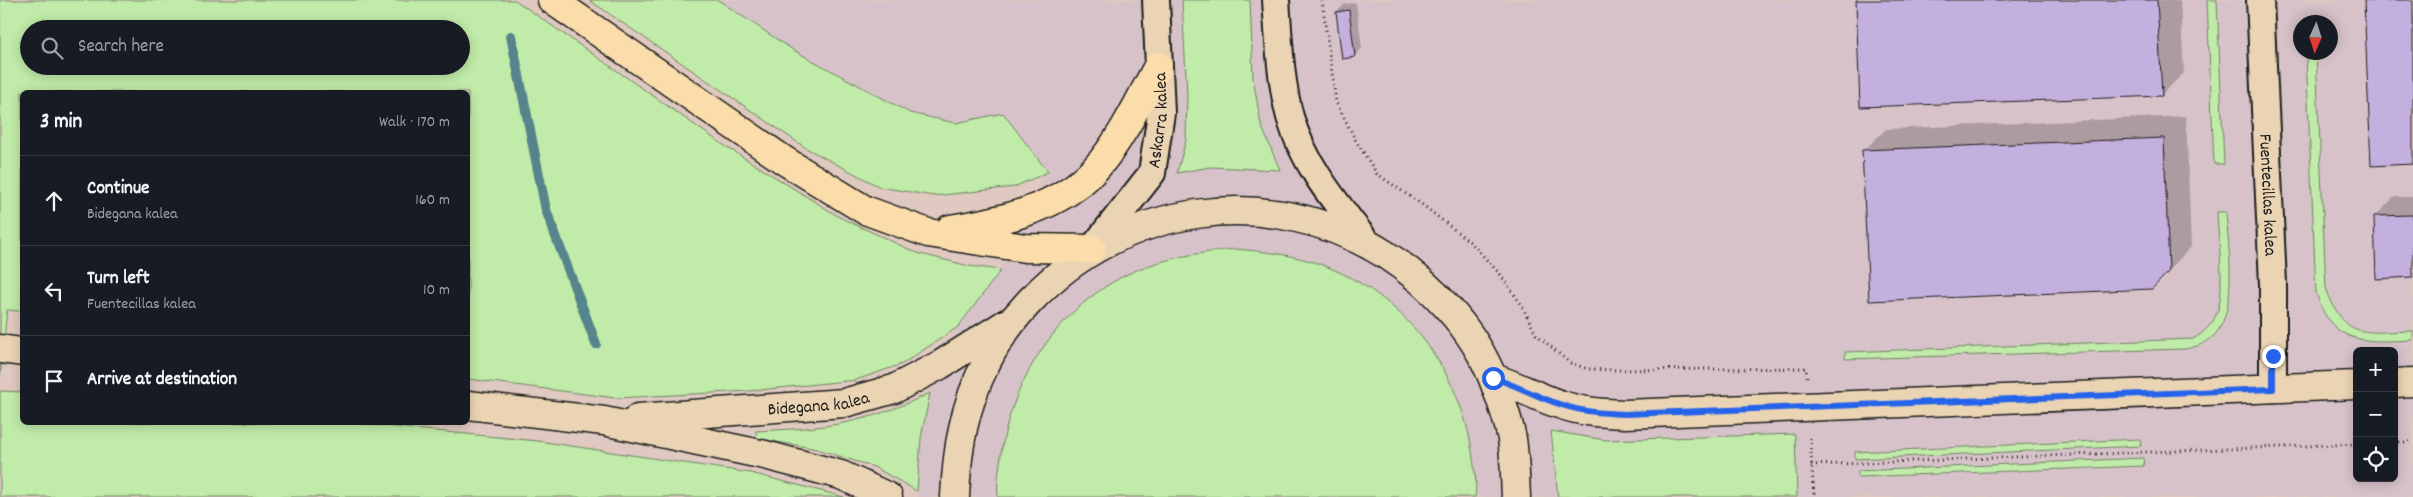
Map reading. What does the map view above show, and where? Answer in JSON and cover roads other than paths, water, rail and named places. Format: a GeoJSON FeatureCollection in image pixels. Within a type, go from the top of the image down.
{"type":"FeatureCollection","features":[{"type":"Feature","properties":{"kind":"highway"},"geometry":{"type":"LineString","coordinates":[[552,0],[785,161],[865,210],[928,233],[1025,248],[1092,249]]}},
{"type":"Feature","properties":{"kind":"highway"},"geometry":{"type":"LineString","coordinates":[[928,233],[1021,215],[1059,197],[1096,168],[1130,119],[1158,66]]}},
{"type":"Feature","properties":{"kind":"street","name":"Askarra kalea"},"geometry":{"type":"LineString","coordinates":[[1092,249],[1152,172],[1161,113],[1156,0]]}},
{"type":"Feature","properties":{"kind":"street"},"geometry":{"type":"LineString","coordinates":[[1276,0],[1282,74],[1290,118],[1310,164],[1333,199],[1368,244]]}},
{"type":"Feature","properties":{"kind":"street","name":"Fuentecillas kalea"},"geometry":{"type":"LineString","coordinates":[[2260,0],[2273,284],[2273,389]]}},
{"type":"Feature","properties":{"kind":"street"},"geometry":{"type":"LineString","coordinates":[[955,497],[957,454],[968,406],[986,361],[1012,320],[1049,281],[1092,249],[1135,229],[1182,216],[1229,211],[1277,213],[1324,225],[1368,244],[1407,269],[1441,300],[1470,337],[1493,378],[1512,439],[1516,497]]}},
{"type":"Feature","properties":{"kind":"street","name":"Bidegana kalea"},"geometry":{"type":"LineString","coordinates":[[604,421],[844,403],[894,389],[940,365],[1012,320]]}},
{"type":"Feature","properties":{"kind":"street"},"geometry":{"type":"LineString","coordinates":[[0,349],[20,352]]}},
{"type":"Feature","properties":{"kind":"street"},"geometry":{"type":"LineString","coordinates":[[1493,378],[1520,386],[1558,404],[1587,412],[1625,414],[2353,385]]}},
{"type":"Feature","properties":{"kind":"street"},"geometry":{"type":"LineString","coordinates":[[2398,383],[2413,382]]}},
{"type":"Feature","properties":{"kind":"street","name":"Bidegana kalea"},"geometry":{"type":"LineString","coordinates":[[470,404],[604,421],[765,455],[841,475],[888,497]]}},
{"type":"Feature","properties":{"kind":"waterway"},"geometry":{"type":"LineString","coordinates":[[511,36],[546,210],[596,344]]}}]}
